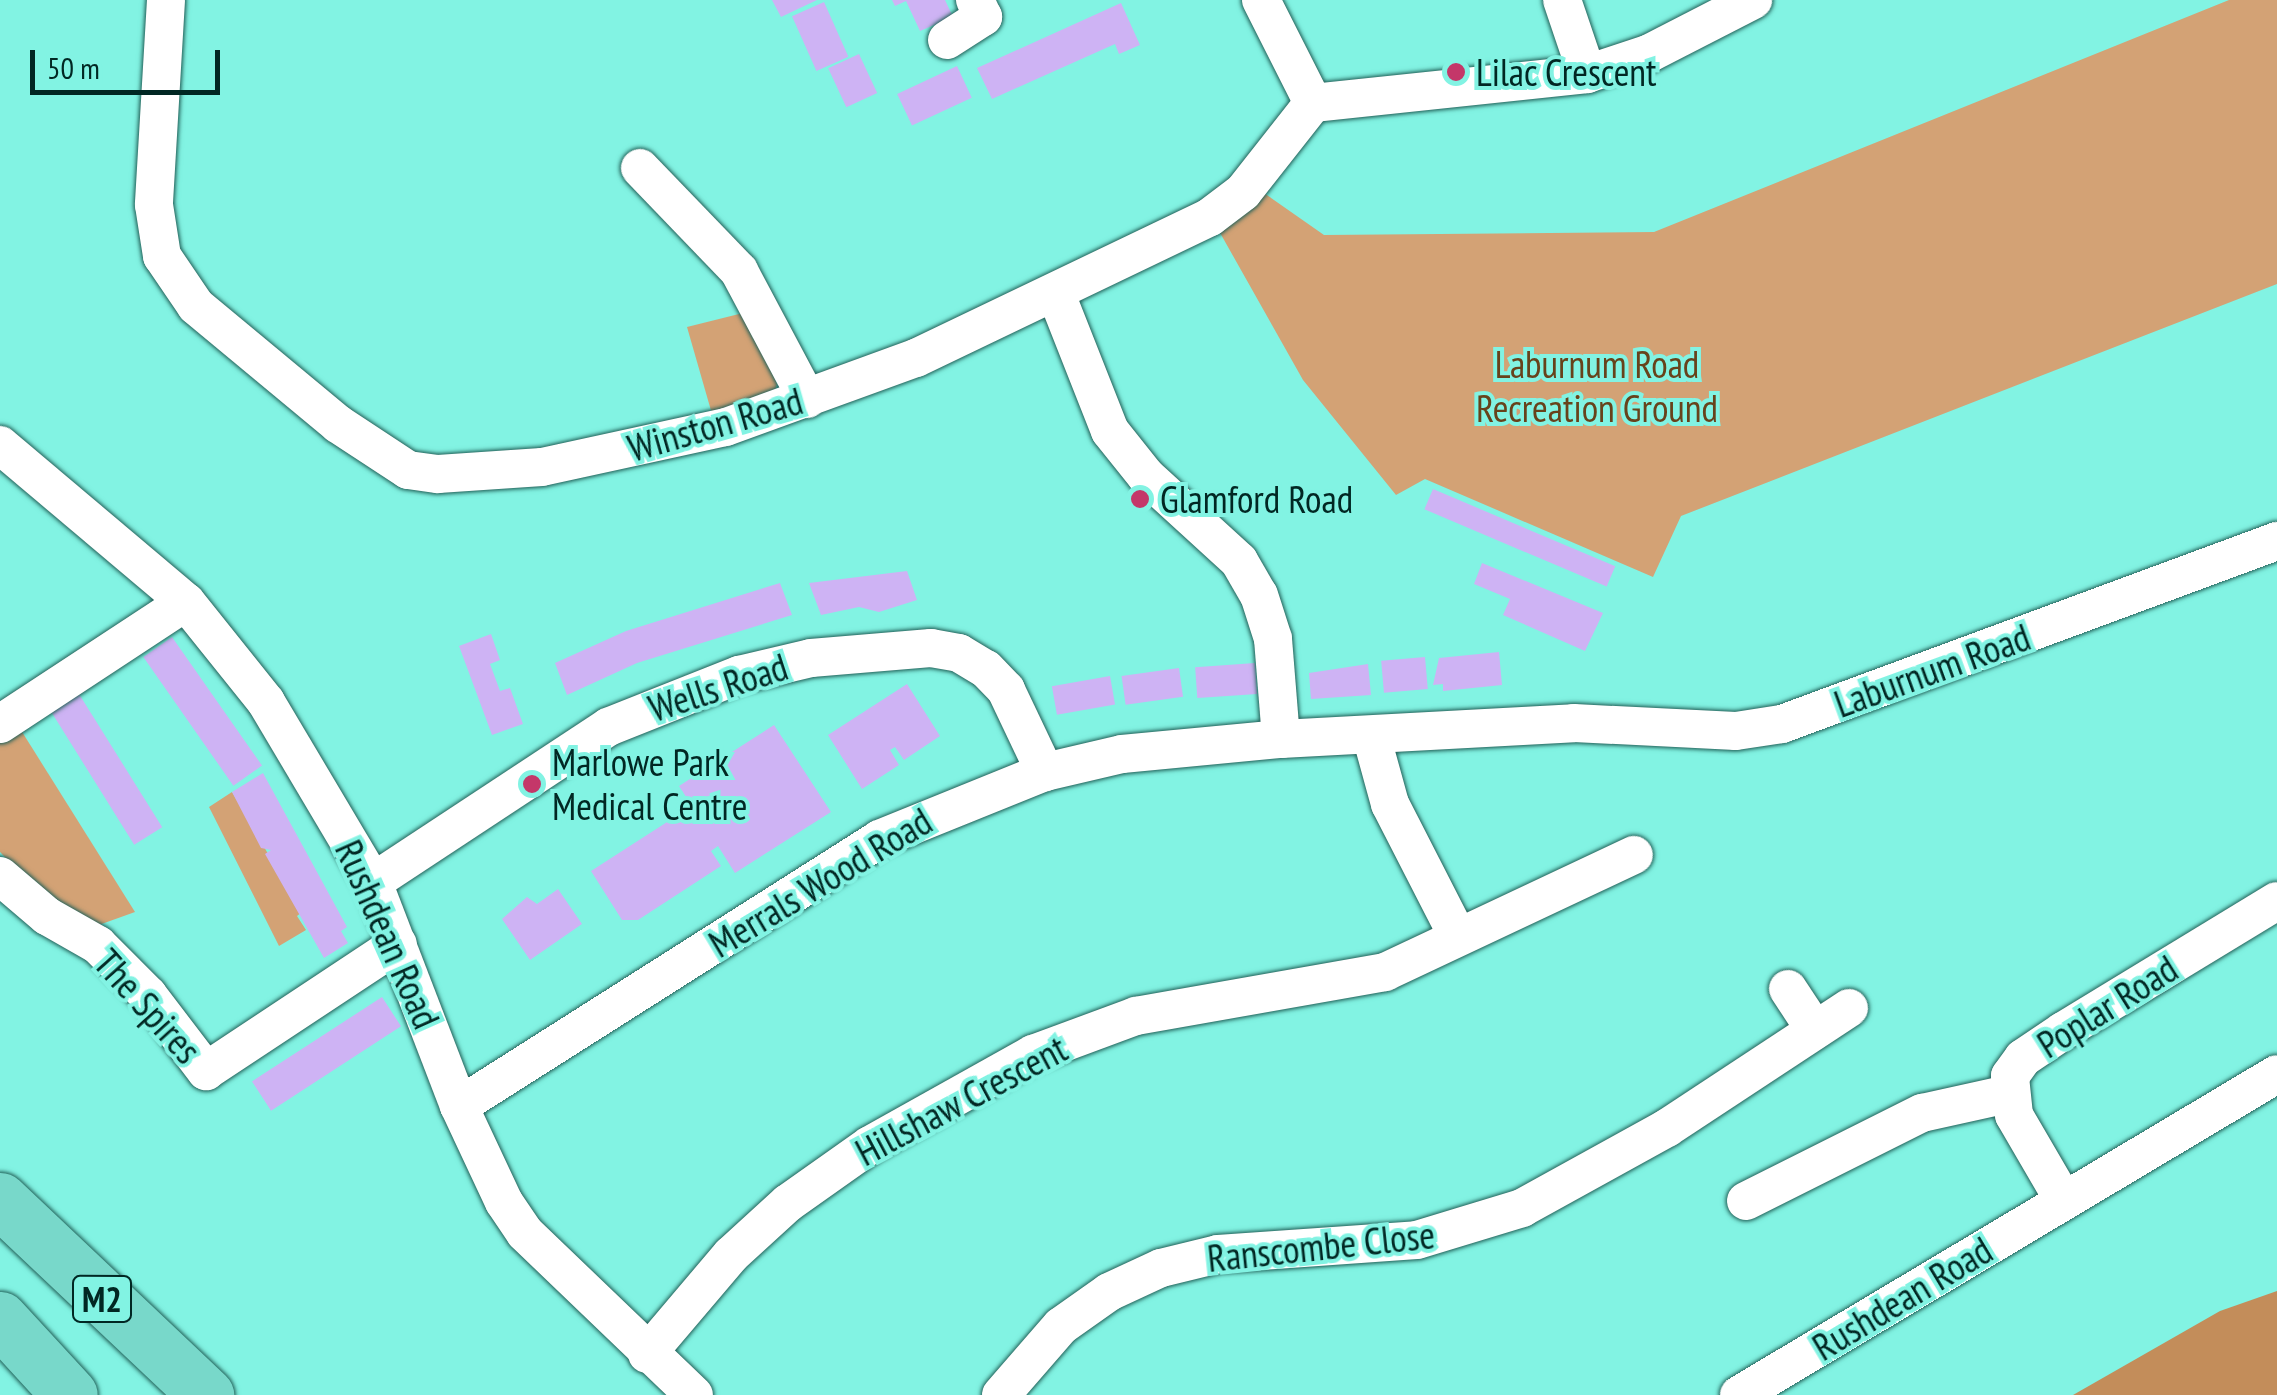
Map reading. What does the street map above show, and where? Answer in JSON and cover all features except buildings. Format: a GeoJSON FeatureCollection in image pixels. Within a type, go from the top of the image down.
{"type":"FeatureCollection","features":[{"type":"Feature","properties":{"kind":"highway","name":"M2"},"geometry":{"type":"LineString","coordinates":[[0,1200],[206,1395]]}},
{"type":"Feature","properties":{"kind":"highway","name":"M2"},"geometry":{"type":"LineString","coordinates":[[0,1319],[70,1395]]}},
{"type":"Feature","properties":{"kind":"street","name":"Winston Road"},"geometry":{"type":"LineString","coordinates":[[166,0],[154,205],[162,256],[196,306],[338,424],[408,470],[456,474],[542,467],[726,427],[807,399],[1056,294],[1210,217],[1243,192],[1313,103]]}},
{"type":"Feature","properties":{"kind":"street"},"geometry":{"type":"LineString","coordinates":[[947,40],[982,18],[975,0]]}},
{"type":"Feature","properties":{"kind":"street"},"geometry":{"type":"LineString","coordinates":[[1261,0],[1313,103],[1586,74],[1650,53],[1752,0]]}},
{"type":"Feature","properties":{"kind":"street"},"geometry":{"type":"LineString","coordinates":[[1562,0],[1586,74]]}},
{"type":"Feature","properties":{"kind":"street"},"geometry":{"type":"LineString","coordinates":[[640,168],[739,271],[807,399]]}},
{"type":"Feature","properties":{"kind":"street"},"geometry":{"type":"LineString","coordinates":[[1056,294],[1110,431],[1146,476],[1239,561],[1259,595],[1272,634],[1282,739]]}},
{"type":"Feature","properties":{"kind":"street","name":"Rushdean Road"},"geometry":{"type":"LineString","coordinates":[[0,444],[186,602],[266,702],[373,882],[486,1170],[525,1234],[694,1395]]}},
{"type":"Feature","properties":{"kind":"street","name":"Laburnum Road"},"geometry":{"type":"LineString","coordinates":[[1574,723],[1736,730],[1782,724],[2277,541]]}},
{"type":"Feature","properties":{"kind":"street"},"geometry":{"type":"LineString","coordinates":[[0,724],[186,602]]}},
{"type":"Feature","properties":{"kind":"street","name":"Wells Road"},"geometry":{"type":"LineString","coordinates":[[373,882],[608,727],[739,675],[812,658],[931,648],[958,654],[986,668],[1006,690],[1045,772]]}},
{"type":"Feature","properties":{"kind":"street","name":"Merrals Wood Road"},"geometry":{"type":"LineString","coordinates":[[459,1106],[880,838],[1045,772],[1122,754],[1282,739],[1574,723]]}},
{"type":"Feature","properties":{"kind":"street"},"geometry":{"type":"LineString","coordinates":[[1372,735],[1390,804],[1458,937]]}},
{"type":"Feature","properties":{"kind":"street","name":"Hillshaw Crescent"},"geometry":{"type":"LineString","coordinates":[[647,1354],[731,1255],[788,1203],[870,1145],[1033,1054],[1136,1016],[1385,972],[1634,855]]}},
{"type":"Feature","properties":{"kind":"street","name":"The Spires"},"geometry":{"type":"LineString","coordinates":[[0,876],[48,916],[98,945],[148,995],[206,1071],[398,944]]}},
{"type":"Feature","properties":{"kind":"street","name":"Poplar Road"},"geometry":{"type":"LineString","coordinates":[[2064,1201],[2008,1094],[2010,1076],[2024,1058],[2277,901]]}},
{"type":"Feature","properties":{"kind":"street"},"geometry":{"type":"LineString","coordinates":[[1788,989],[1815,1030]]}},
{"type":"Feature","properties":{"kind":"street","name":"Ranscombe Close"},"geometry":{"type":"LineString","coordinates":[[1001,1395],[1061,1326],[1108,1292],[1161,1268],[1218,1254],[1417,1240],[1522,1208],[1667,1128],[1849,1008]]}},
{"type":"Feature","properties":{"kind":"street","name":"Rushdean Road"},"geometry":{"type":"LineString","coordinates":[[1739,1395],[2277,1074]]}},
{"type":"Feature","properties":{"kind":"street"},"geometry":{"type":"LineString","coordinates":[[1746,1201],[1922,1113],[2008,1094]]}},
{"type":"Feature","properties":{"kind":"green space","name":"Laburnum Road Recreation Ground"},"geometry":{"type":"Polygon","coordinates":[[[2229,0],[2277,0],[2277,284],[1681,516],[1653,577],[1425,479],[1396,495],[1303,380],[1219,231],[1264,193],[1324,235],[1654,232],[2229,0]]]}},
{"type":"Feature","properties":{"kind":"green space"},"geometry":{"type":"Polygon","coordinates":[[[747,312],[777,384],[773,397],[712,414],[687,327],[747,312]]]}},
{"type":"Feature","properties":{"kind":"green space"},"geometry":{"type":"Polygon","coordinates":[[[19,727],[135,912],[96,926],[29,882],[0,852],[0,739],[19,727]]]}},
{"type":"Feature","properties":{"kind":"green space"},"geometry":{"type":"Polygon","coordinates":[[[232,792],[302,912],[297,916],[306,930],[279,946],[209,807],[232,792]]]}},
{"type":"Feature","properties":{"kind":"shaded area"},"geometry":{"type":"Polygon","coordinates":[[[2277,1291],[2277,1395],[2073,1395],[2220,1311],[2277,1291]]]}},
{"type":"Feature","properties":{"kind":"place","name":"Lilac Crescent"},"geometry":{"type":"Point","coordinates":[1456,72]}},
{"type":"Feature","properties":{"kind":"place","name":"Glamford Road"},"geometry":{"type":"Point","coordinates":[1140,499]}},
{"type":"Feature","properties":{"kind":"place","name":"Marlowe Park Medical Centre"},"geometry":{"type":"Point","coordinates":[532,784]}}]}
